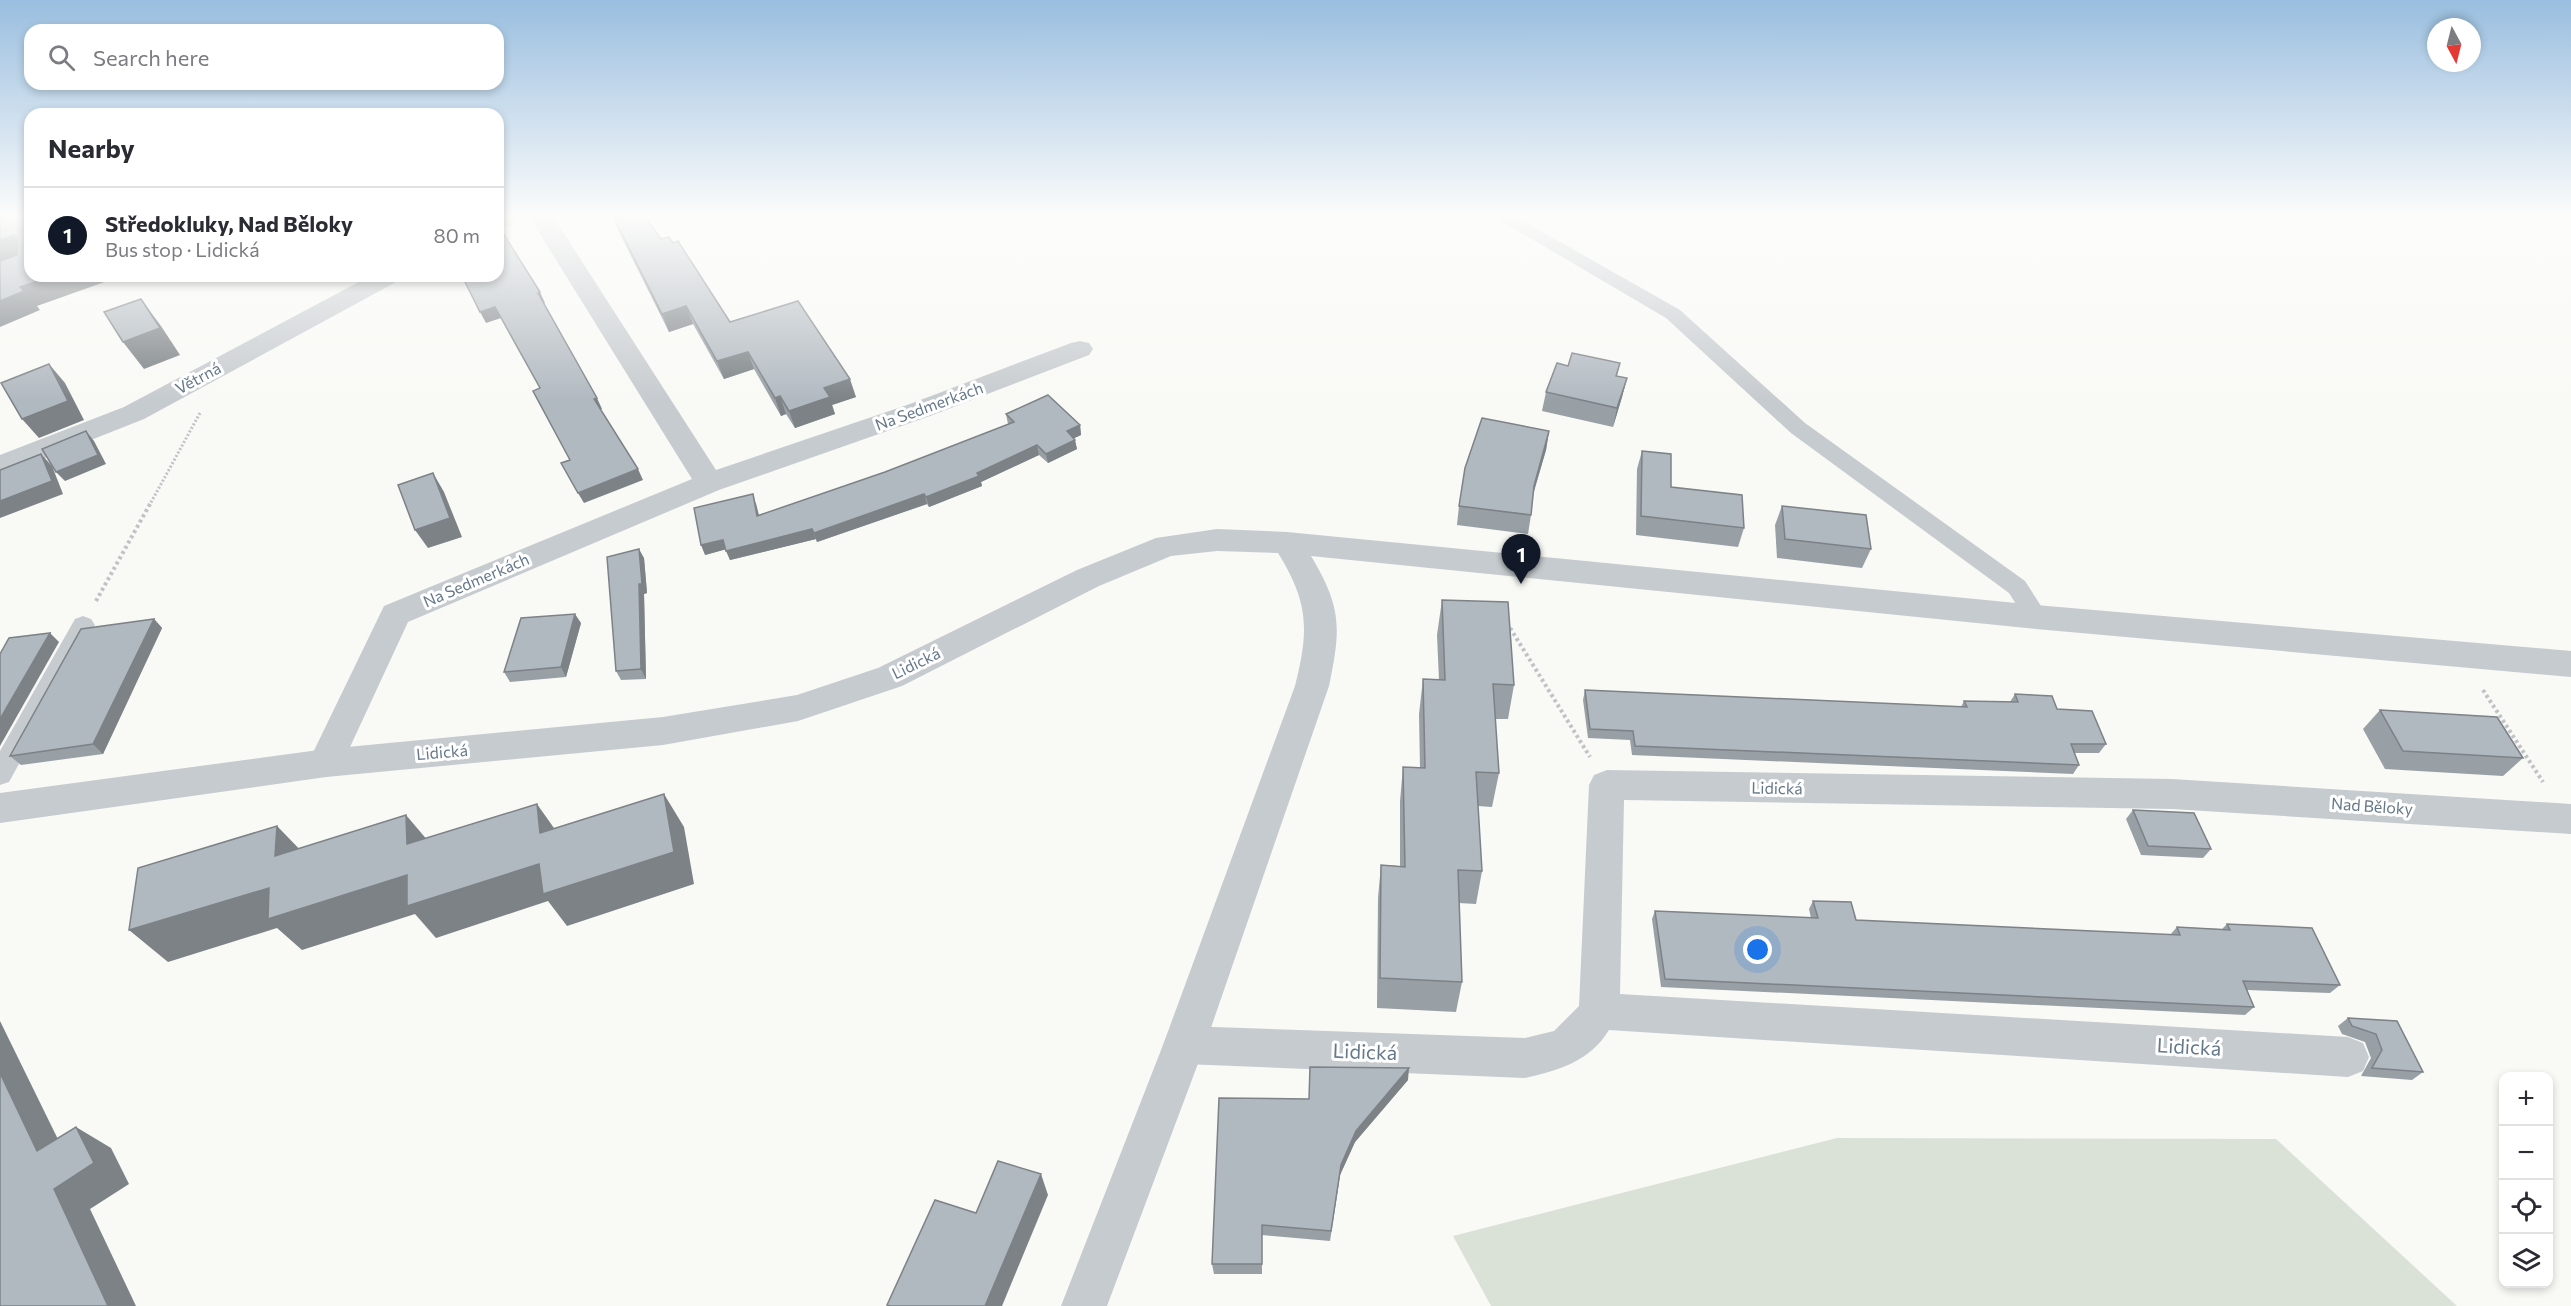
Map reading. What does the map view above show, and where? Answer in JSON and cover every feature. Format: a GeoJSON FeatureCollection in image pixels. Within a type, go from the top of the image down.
{"type":"FeatureCollection","features":[{"type":"Feature","properties":{"kind":"street"},"geometry":{"type":"LineString","coordinates":[[580,279],[709,483]]}},
{"type":"Feature","properties":{"kind":"street","name":"Větrná"},"geometry":{"type":"LineString","coordinates":[[0,466],[134,413],[378,282]]}},
{"type":"Feature","properties":{"kind":"street","name":"Na Sedmerkách"},"geometry":{"type":"LineString","coordinates":[[326,764],[395,614],[709,483],[920,410],[1080,349]]}},
{"type":"Feature","properties":{"kind":"street","name":"Lidická"},"geometry":{"type":"LineString","coordinates":[[0,807],[326,764],[663,731],[798,708],[890,677],[1088,578],[1167,546],[1217,540],[1287,543],[2036,617],[2571,664]]}},
{"type":"Feature","properties":{"kind":"street"},"geometry":{"type":"LineString","coordinates":[[1084,1306],[1184,1045],[1312,686],[1323,641],[1322,613],[1312,582],[1287,543]]}},
{"type":"Feature","properties":{"kind":"street"},"geometry":{"type":"LineString","coordinates":[[1599,1011],[1607,785]]}},
{"type":"Feature","properties":{"kind":"street","name":"Lidická"},"geometry":{"type":"LineString","coordinates":[[1607,785],[2172,794]]}},
{"type":"Feature","properties":{"kind":"street","name":"Nad Běloky"},"geometry":{"type":"LineString","coordinates":[[2172,794],[2569,819]]}},
{"type":"Feature","properties":{"kind":"street","name":"Lidická"},"geometry":{"type":"LineString","coordinates":[[1184,1045],[1525,1058],[1562,1051],[1587,1031],[1599,1011],[2348,1057]]}},
{"type":"Feature","properties":{"kind":"lane"},"geometry":{"type":"LineString","coordinates":[[1612,279],[1673,314],[1798,428],[2017,587],[2036,617]]}},
{"type":"Feature","properties":{"kind":"lane"},"geometry":{"type":"LineString","coordinates":[[0,775],[83,625]]}},
{"type":"Feature","properties":{"kind":"path"},"geometry":{"type":"LineString","coordinates":[[83,625],[228,362]]}},
{"type":"Feature","properties":{"kind":"path"},"geometry":{"type":"LineString","coordinates":[[1507,622],[1607,785]]}},
{"type":"Feature","properties":{"kind":"path"},"geometry":{"type":"LineString","coordinates":[[2459,654],[2569,819]]}},
{"type":"Feature","properties":{"kind":"shaded area"},"geometry":{"type":"Polygon","coordinates":[[[1837,1138],[2276,1139],[2457,1306],[1491,1306],[1453,1236],[1837,1138]]]}},
{"type":"Feature","properties":{"kind":"building"},"geometry":{"type":"Polygon","coordinates":[[[0,279],[24,279],[24,282],[35,282],[20,287],[24,291],[0,301],[0,279]]]}},
{"type":"Feature","properties":{"kind":"building"},"geometry":{"type":"Polygon","coordinates":[[[532,279],[597,398],[594,399],[638,469],[578,493],[561,463],[570,460],[533,391],[540,388],[495,307],[480,312],[465,282],[532,279]]]}},
{"type":"Feature","properties":{"kind":"building"},"geometry":{"type":"Polygon","coordinates":[[[644,279],[702,279],[730,322],[798,301],[850,379],[824,388],[830,397],[789,411],[780,396],[775,398],[748,352],[717,361],[686,306],[662,314],[644,279]]]}},
{"type":"Feature","properties":{"kind":"building"},"geometry":{"type":"Polygon","coordinates":[[[141,299],[160,328],[123,342],[104,312],[141,299]]]}},
{"type":"Feature","properties":{"kind":"building"},"geometry":{"type":"Polygon","coordinates":[[[1572,353],[1620,363],[1616,376],[1627,378],[1617,408],[1546,392],[1557,363],[1568,366],[1572,353]]]}},
{"type":"Feature","properties":{"kind":"building"},"geometry":{"type":"Polygon","coordinates":[[[49,364],[68,401],[22,419],[1,383],[49,364]]]}},
{"type":"Feature","properties":{"kind":"building"},"geometry":{"type":"Polygon","coordinates":[[[1048,395],[1080,425],[1067,431],[1075,440],[1046,454],[1037,445],[977,473],[979,476],[926,497],[924,494],[814,533],[812,529],[726,551],[723,540],[701,545],[694,508],[753,494],[757,516],[885,472],[1014,422],[1006,414],[1048,395]]]}},
{"type":"Feature","properties":{"kind":"building"},"geometry":{"type":"Polygon","coordinates":[[[1482,418],[1549,431],[1534,486],[1531,515],[1459,506],[1465,468],[1482,418]]]}},
{"type":"Feature","properties":{"kind":"building"},"geometry":{"type":"Polygon","coordinates":[[[86,431],[98,455],[56,472],[42,449],[86,431]]]}},
{"type":"Feature","properties":{"kind":"building"},"geometry":{"type":"Polygon","coordinates":[[[1642,451],[1671,454],[1671,487],[1742,495],[1744,528],[1641,516],[1642,451]]]}},
{"type":"Feature","properties":{"kind":"building"},"geometry":{"type":"Polygon","coordinates":[[[41,454],[52,481],[0,501],[0,470],[41,454]]]}},
{"type":"Feature","properties":{"kind":"building"},"geometry":{"type":"Polygon","coordinates":[[[433,473],[450,518],[415,530],[398,485],[433,473]]]}},
{"type":"Feature","properties":{"kind":"building"},"geometry":{"type":"Polygon","coordinates":[[[1782,506],[1866,515],[1871,549],[1785,539],[1782,506]]]}},
{"type":"Feature","properties":{"kind":"building"},"geometry":{"type":"Polygon","coordinates":[[[639,549],[642,584],[639,584],[641,669],[616,671],[607,557],[639,549]]]}},
{"type":"Feature","properties":{"kind":"building"},"geometry":{"type":"Polygon","coordinates":[[[1442,600],[1508,602],[1514,685],[1493,684],[1499,773],[1476,772],[1482,871],[1458,870],[1462,982],[1380,978],[1381,865],[1405,867],[1403,767],[1425,768],[1423,679],[1445,680],[1442,600]]]}},
{"type":"Feature","properties":{"kind":"building"},"geometry":{"type":"Polygon","coordinates":[[[575,614],[561,667],[504,672],[521,618],[575,614]]]}},
{"type":"Feature","properties":{"kind":"building"},"geometry":{"type":"Polygon","coordinates":[[[154,619],[93,744],[10,756],[81,629],[154,619]]]}},
{"type":"Feature","properties":{"kind":"building"},"geometry":{"type":"Polygon","coordinates":[[[50,633],[0,719],[0,654],[9,638],[50,633]]]}},
{"type":"Feature","properties":{"kind":"building"},"geometry":{"type":"Polygon","coordinates":[[[1585,690],[1967,707],[1964,701],[2018,702],[2015,694],[2052,696],[2057,709],[2092,711],[2106,744],[2071,744],[2079,765],[1635,746],[1633,731],[1590,729],[1585,690]]]}},
{"type":"Feature","properties":{"kind":"building"},"geometry":{"type":"Polygon","coordinates":[[[2380,710],[2497,717],[2523,758],[2403,751],[2380,710]]]}},
{"type":"Feature","properties":{"kind":"building"},"geometry":{"type":"Polygon","coordinates":[[[664,794],[674,852],[543,894],[539,864],[407,906],[407,875],[268,919],[269,888],[129,930],[138,868],[277,826],[275,856],[406,815],[407,844],[537,804],[540,833],[664,794]]]}},
{"type":"Feature","properties":{"kind":"building"},"geometry":{"type":"Polygon","coordinates":[[[2133,810],[2194,813],[2211,849],[2148,846],[2133,810]]]}},
{"type":"Feature","properties":{"kind":"building"},"geometry":{"type":"Polygon","coordinates":[[[1813,901],[1851,902],[1856,920],[2180,935],[2177,927],[2230,930],[2227,924],[2312,928],[2340,985],[2243,981],[2254,1007],[1665,979],[1655,911],[1818,918],[1813,901]]]}},
{"type":"Feature","properties":{"kind":"building"},"geometry":{"type":"Polygon","coordinates":[[[2348,1018],[2397,1021],[2423,1072],[2372,1068],[2382,1050],[2376,1034],[2352,1026],[2348,1018]]]}},
{"type":"Feature","properties":{"kind":"building"},"geometry":{"type":"Polygon","coordinates":[[[1310,1067],[1409,1068],[1356,1131],[1341,1165],[1331,1231],[1262,1225],[1262,1264],[1212,1264],[1219,1098],[1309,1099],[1310,1067]]]}},
{"type":"Feature","properties":{"kind":"building"},"geometry":{"type":"Polygon","coordinates":[[[0,1073],[37,1151],[76,1127],[94,1163],[54,1189],[108,1306],[0,1306],[0,1073]]]}},
{"type":"Feature","properties":{"kind":"building"},"geometry":{"type":"Polygon","coordinates":[[[998,1161],[1041,1174],[985,1306],[887,1305],[935,1200],[976,1213],[998,1161]]]}},
{"type":"Feature","properties":{"kind":"place","name":"Středokluky, Nad Běloky"},"geometry":{"type":"Point","coordinates":[1521,584]}}]}
